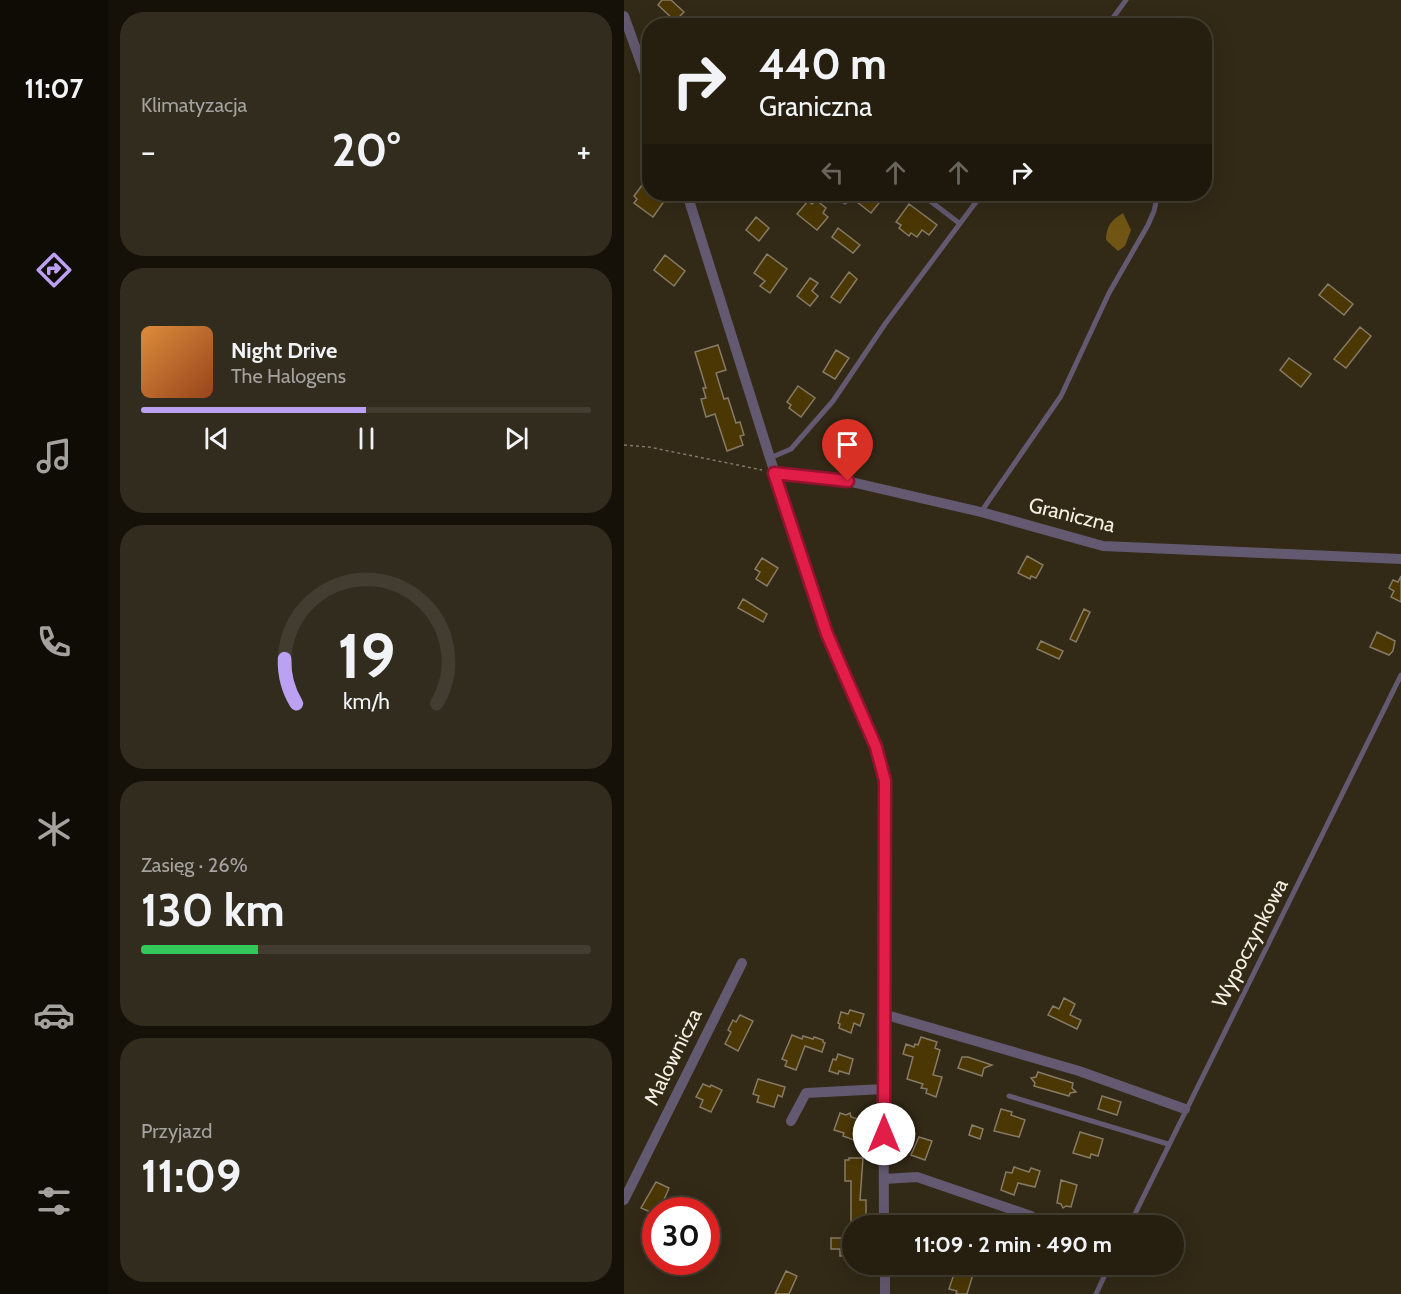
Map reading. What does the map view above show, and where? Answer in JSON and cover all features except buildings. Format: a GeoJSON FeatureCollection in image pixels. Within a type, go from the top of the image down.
{"type":"FeatureCollection","features":[{"type":"Feature","properties":{"kind":"street"},"geometry":{"type":"LineString","coordinates":[[624,16],[642,66]]}},
{"type":"Feature","properties":{"kind":"street"},"geometry":{"type":"LineString","coordinates":[[689,201],[827,634],[876,747],[883,769],[886,812],[883,1014],[884,1215]]}},
{"type":"Feature","properties":{"kind":"street","name":"Graniczna"},"geometry":{"type":"LineString","coordinates":[[774,473],[848,481],[981,512],[1103,546],[1401,559]]}},
{"type":"Feature","properties":{"kind":"street","name":"Malownicza"},"geometry":{"type":"LineString","coordinates":[[624,1200],[742,963]]}},
{"type":"Feature","properties":{"kind":"street"},"geometry":{"type":"LineString","coordinates":[[883,1014],[1079,1071],[1185,1109]]}},
{"type":"Feature","properties":{"kind":"street"},"geometry":{"type":"LineString","coordinates":[[792,1121],[806,1093],[884,1089]]}},
{"type":"Feature","properties":{"kind":"street"},"geometry":{"type":"LineString","coordinates":[[884,1179],[918,1178],[1028,1215]]}},
{"type":"Feature","properties":{"kind":"street"},"geometry":{"type":"LineString","coordinates":[[885,1275],[885,1294]]}},
{"type":"Feature","properties":{"kind":"lane"},"geometry":{"type":"LineString","coordinates":[[1113,18],[1126,0]]}},
{"type":"Feature","properties":{"kind":"lane"},"geometry":{"type":"LineString","coordinates":[[930,201],[959,223]]}},
{"type":"Feature","properties":{"kind":"lane"},"geometry":{"type":"LineString","coordinates":[[770,458],[791,449],[833,401],[885,324],[976,201]]}},
{"type":"Feature","properties":{"kind":"lane"},"geometry":{"type":"LineString","coordinates":[[981,512],[1060,396],[1109,293],[1148,225],[1156,201]]}},
{"type":"Feature","properties":{"kind":"lane","name":"Wypoczynkowa"},"geometry":{"type":"LineString","coordinates":[[1134,1215],[1401,675]]}},
{"type":"Feature","properties":{"kind":"lane"},"geometry":{"type":"LineString","coordinates":[[1009,1096],[1168,1144]]}},
{"type":"Feature","properties":{"kind":"lane"},"geometry":{"type":"LineString","coordinates":[[1096,1294],[1105,1275]]}},
{"type":"Feature","properties":{"kind":"path"},"geometry":{"type":"LineString","coordinates":[[624,445],[650,447],[774,473]]}},
{"type":"Feature","properties":{"kind":"shaded area"},"geometry":{"type":"Polygon","coordinates":[[[1123,213],[1131,230],[1125,246],[1118,251],[1106,240],[1106,235],[1110,224],[1123,213]]]}},
{"type":"Feature","properties":{"kind":"route"},"geometry":{"type":"LineString","coordinates":[[848,481],[774,473],[827,634],[876,747],[885,781],[884,1134]]}}]}
